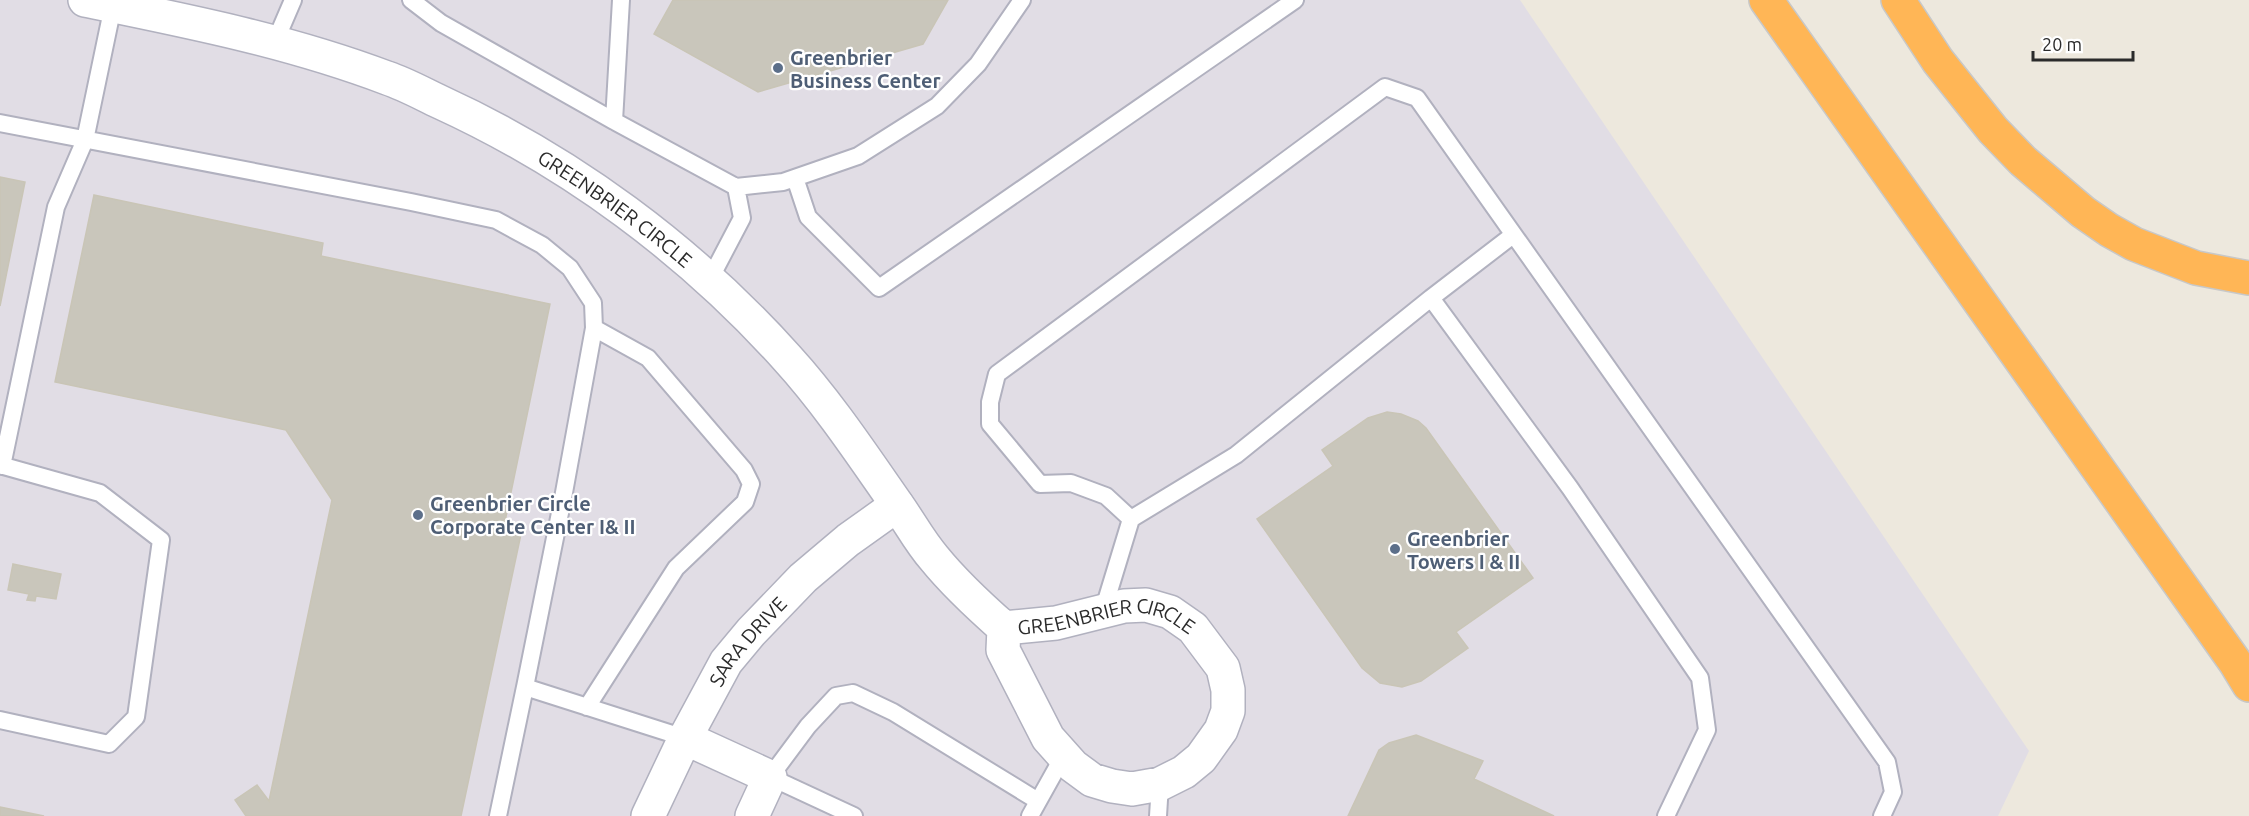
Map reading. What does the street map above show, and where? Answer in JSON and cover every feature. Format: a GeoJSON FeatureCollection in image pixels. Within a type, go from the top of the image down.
{"type":"FeatureCollection","features":[{"type":"Feature","properties":{"kind":"highway"},"geometry":{"type":"LineString","coordinates":[[1766,0],[2160,555],[2235,662],[2249,686]]}},
{"type":"Feature","properties":{"kind":"highway"},"geometry":{"type":"LineString","coordinates":[[1898,0],[1938,61],[1993,130],[2023,161],[2083,212],[2134,244],[2196,268],[2249,278]]}},
{"type":"Feature","properties":{"kind":"street","name":"GREENBRIER CIRCLE"},"geometry":{"type":"LineString","coordinates":[[99,3],[214,26],[275,42],[390,78],[485,122],[581,180],[619,206],[710,279],[788,358],[932,556],[966,594],[1004,628],[1056,623],[1124,606],[1146,605],[1170,612],[1193,628],[1222,668],[1228,690],[1228,711],[1221,730],[1202,758],[1184,772],[1159,800],[1132,789],[1092,780],[1073,766],[1048,738],[1003,650],[1004,628]]}},
{"type":"Feature","properties":{"kind":"street","name":"SARA DRIVE"},"geometry":{"type":"LineString","coordinates":[[648,816],[685,738],[726,662],[751,632],[812,571],[848,540],[897,506]]}},
{"type":"Feature","properties":{"kind":"street"},"geometry":{"type":"LineString","coordinates":[[685,738],[770,777],[752,816]]}},
{"type":"Feature","properties":{"kind":"lane"},"geometry":{"type":"LineString","coordinates":[[275,42],[293,0]]}},
{"type":"Feature","properties":{"kind":"lane"},"geometry":{"type":"LineString","coordinates":[[411,0],[441,23],[736,187],[783,182],[858,156],[937,106],[978,64],[1022,0]]}},
{"type":"Feature","properties":{"kind":"lane"},"geometry":{"type":"LineString","coordinates":[[614,121],[621,0]]}},
{"type":"Feature","properties":{"kind":"lane"},"geometry":{"type":"LineString","coordinates":[[795,178],[808,217],[879,288],[1295,0]]}},
{"type":"Feature","properties":{"kind":"lane"},"geometry":{"type":"LineString","coordinates":[[0,720],[109,744],[136,717],[161,540],[100,494],[1,466],[56,207],[85,140],[99,3]]}},
{"type":"Feature","properties":{"kind":"lane"},"geometry":{"type":"LineString","coordinates":[[1131,519],[1106,496],[1071,483],[1040,483],[990,424],[990,402],[997,374],[1385,87],[1417,98],[1887,762],[1893,792],[1882,816]]}},
{"type":"Feature","properties":{"kind":"lane"},"geometry":{"type":"LineString","coordinates":[[0,123],[496,220],[542,245],[570,268],[593,303],[594,328],[563,498],[498,816]]}},
{"type":"Feature","properties":{"kind":"lane"},"geometry":{"type":"LineString","coordinates":[[710,279],[742,218],[736,187]]}},
{"type":"Feature","properties":{"kind":"lane"},"geometry":{"type":"LineString","coordinates":[[1103,611],[1131,519],[1236,455],[1513,235]]}},
{"type":"Feature","properties":{"kind":"lane"},"geometry":{"type":"LineString","coordinates":[[1431,298],[1570,488],[1700,678],[1707,730],[1666,816]]}},
{"type":"Feature","properties":{"kind":"lane"},"geometry":{"type":"LineString","coordinates":[[587,707],[676,568],[746,502],[751,484],[744,470],[648,358],[594,328]]}},
{"type":"Feature","properties":{"kind":"lane"},"geometry":{"type":"LineString","coordinates":[[525,687],[685,738]]}},
{"type":"Feature","properties":{"kind":"lane"},"geometry":{"type":"LineString","coordinates":[[854,816],[770,777],[808,726],[836,696],[853,693],[893,712],[1034,809],[1064,755]]}},
{"type":"Feature","properties":{"kind":"shaded area"},"geometry":{"type":"Polygon","coordinates":[[[0,0],[1520,0],[2029,751],[1998,816],[0,816],[0,0]]]}},
{"type":"Feature","properties":{"kind":"building","name":"Greenbrier Business Center"},"geometry":{"type":"Polygon","coordinates":[[[673,0],[948,0],[923,44],[758,92],[654,34],[673,0]]]}},
{"type":"Feature","properties":{"kind":"building"},"geometry":{"type":"Polygon","coordinates":[[[0,177],[25,182],[0,306],[0,177]]]}},
{"type":"Feature","properties":{"kind":"building","name":"Greenbrier Circle Corporate Center I& II"},"geometry":{"type":"Polygon","coordinates":[[[94,195],[323,243],[321,256],[550,304],[503,531],[521,534],[461,816],[246,816],[235,800],[257,785],[269,801],[332,500],[286,430],[55,382],[94,195]]]}},
{"type":"Feature","properties":{"kind":"building","name":"Greenbrier Towers I & II"},"geometry":{"type":"Polygon","coordinates":[[[1387,412],[1401,414],[1418,421],[1426,428],[1533,578],[1456,632],[1468,648],[1421,681],[1402,687],[1380,683],[1362,668],[1257,519],[1333,466],[1322,450],[1368,418],[1387,412]]]}},
{"type":"Feature","properties":{"kind":"building"},"geometry":{"type":"Polygon","coordinates":[[[13,564],[61,574],[56,599],[36,596],[35,601],[27,600],[29,594],[8,590],[13,564]]]}},
{"type":"Feature","properties":{"kind":"building"},"geometry":{"type":"Polygon","coordinates":[[[1416,735],[1483,761],[1474,779],[1554,816],[1348,816],[1379,750],[1389,743],[1416,735]]]}},
{"type":"Feature","properties":{"kind":"building"},"geometry":{"type":"Polygon","coordinates":[[[0,807],[44,816],[0,816],[0,807]]]}},
{"type":"Feature","properties":{"kind":"place","name":"Greenbrier Business Center"},"geometry":{"type":"Point","coordinates":[778,68]}},
{"type":"Feature","properties":{"kind":"place","name":"Greenbrier Circle Corporate Center I& II"},"geometry":{"type":"Point","coordinates":[418,515]}},
{"type":"Feature","properties":{"kind":"place","name":"Greenbrier Towers I & II"},"geometry":{"type":"Point","coordinates":[1395,549]}}]}
